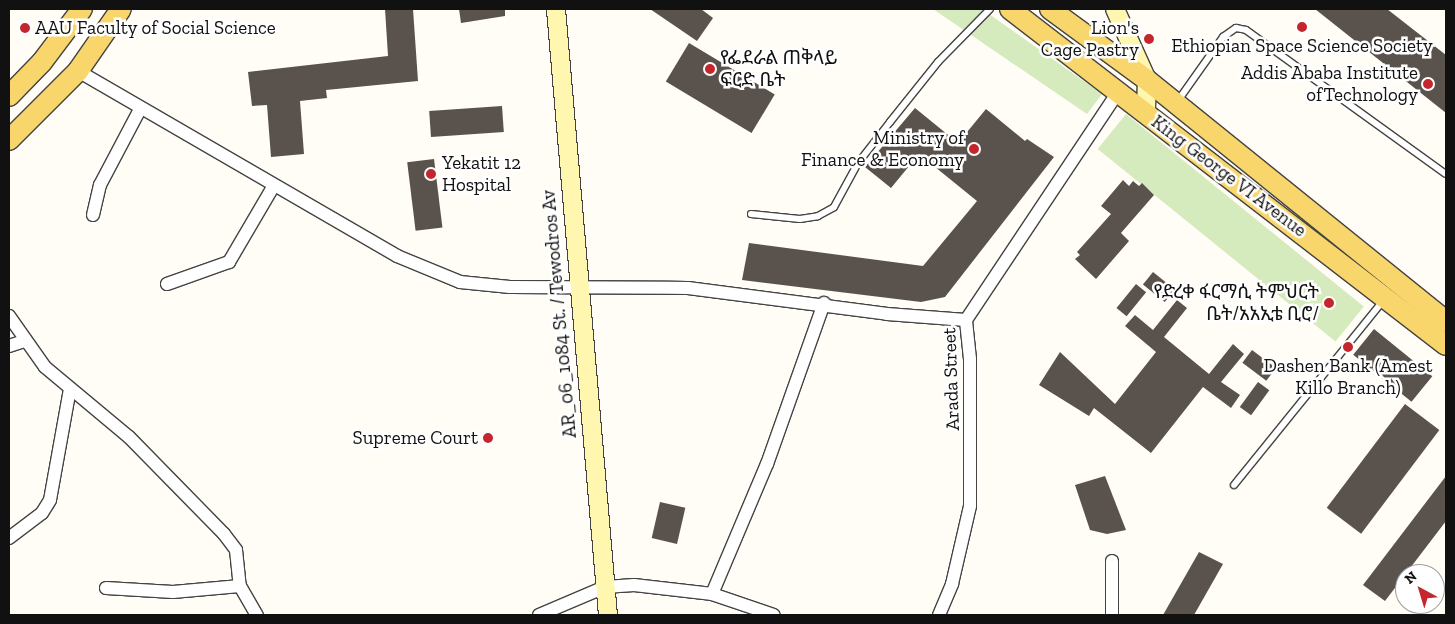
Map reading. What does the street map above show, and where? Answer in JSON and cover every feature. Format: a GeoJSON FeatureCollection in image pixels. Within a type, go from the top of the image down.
{"type":"FeatureCollection","features":[{"type":"Feature","properties":{"kind":"main road"},"geometry":{"type":"LineString","coordinates":[[9,96],[42,62],[82,9]]}},
{"type":"Feature","properties":{"kind":"main road"},"geometry":{"type":"LineString","coordinates":[[9,140],[78,71],[121,9]]}},
{"type":"Feature","properties":{"kind":"main road","name":"King George VI Avenue"},"geometry":{"type":"LineString","coordinates":[[1010,9],[1146,113],[1393,289],[1446,321]]}},
{"type":"Feature","properties":{"kind":"main road","name":"King George VI Avenue"},"geometry":{"type":"LineString","coordinates":[[1050,9],[1176,103],[1393,289],[1446,345]]}},
{"type":"Feature","properties":{"kind":"street","name":"AR_06_1084 St. / Tewodros Av"},"geometry":{"type":"LineString","coordinates":[[556,9],[577,286],[608,615]]}},
{"type":"Feature","properties":{"kind":"street"},"geometry":{"type":"LineString","coordinates":[[1115,9],[1147,80],[1146,113]]}},
{"type":"Feature","properties":{"kind":"street"},"geometry":{"type":"LineString","coordinates":[[78,71],[273,187],[397,256],[460,282],[688,288],[824,303],[887,314],[966,320]]}},
{"type":"Feature","properties":{"kind":"street","name":"Arada Street"},"geometry":{"type":"LineString","coordinates":[[939,615],[952,584],[970,506],[970,359],[966,320],[1118,92]]}},
{"type":"Feature","properties":{"kind":"street"},"geometry":{"type":"LineString","coordinates":[[93,215],[100,185],[140,109]]}},
{"type":"Feature","properties":{"kind":"street"},"geometry":{"type":"LineString","coordinates":[[167,284],[229,262],[273,187]]}},
{"type":"Feature","properties":{"kind":"street"},"geometry":{"type":"LineString","coordinates":[[712,594],[767,464],[824,303]]}},
{"type":"Feature","properties":{"kind":"street"},"geometry":{"type":"LineString","coordinates":[[9,316],[24,341],[70,389],[128,437],[224,534],[236,550],[240,586],[257,615]]}},
{"type":"Feature","properties":{"kind":"street"},"geometry":{"type":"LineString","coordinates":[[9,346],[24,341]]}},
{"type":"Feature","properties":{"kind":"street"},"geometry":{"type":"LineString","coordinates":[[9,538],[42,513],[50,500],[70,389]]}},
{"type":"Feature","properties":{"kind":"street"},"geometry":{"type":"LineString","coordinates":[[1112,561],[1112,615]]}},
{"type":"Feature","properties":{"kind":"street"},"geometry":{"type":"LineString","coordinates":[[539,615],[605,587],[634,585],[712,594],[774,615]]}},
{"type":"Feature","properties":{"kind":"street"},"geometry":{"type":"LineString","coordinates":[[106,588],[165,592],[240,586]]}},
{"type":"Feature","properties":{"kind":"lane"},"geometry":{"type":"LineString","coordinates":[[751,214],[800,219],[818,216],[834,207],[858,163],[890,122],[938,62],[990,9]]}},
{"type":"Feature","properties":{"kind":"lane"},"geometry":{"type":"LineString","coordinates":[[1176,103],[1223,37],[1236,28],[1246,30],[1446,174]]}},
{"type":"Feature","properties":{"kind":"lane"},"geometry":{"type":"LineString","coordinates":[[1234,485],[1393,289]]}},
{"type":"Feature","properties":{"kind":"green space"},"geometry":{"type":"Polygon","coordinates":[[[933,9],[982,9],[1102,94],[1087,114],[933,9]]]}},
{"type":"Feature","properties":{"kind":"green space"},"geometry":{"type":"Polygon","coordinates":[[[1126,114],[1364,307],[1335,342],[1098,149],[1126,114]]]}},
{"type":"Feature","properties":{"kind":"building"},"geometry":{"type":"Polygon","coordinates":[[[385,9],[413,9],[418,81],[326,90],[327,98],[300,101],[304,154],[271,157],[267,105],[252,106],[248,72],[388,56],[385,9]]]}},
{"type":"Feature","properties":{"kind":"building"},"geometry":{"type":"Polygon","coordinates":[[[459,9],[505,9],[505,16],[461,23],[459,9]]]}},
{"type":"Feature","properties":{"kind":"building"},"geometry":{"type":"Polygon","coordinates":[[[650,9],[701,9],[713,18],[697,41],[650,9]]]}},
{"type":"Feature","properties":{"kind":"building","name":"Addis Ababa Institute ofTechnology"},"geometry":{"type":"Polygon","coordinates":[[[1315,9],[1387,9],[1446,55],[1446,113],[1315,9]]]}},
{"type":"Feature","properties":{"kind":"building"},"geometry":{"type":"Polygon","coordinates":[[[689,43],[775,95],[752,133],[666,82],[689,43]]]}},
{"type":"Feature","properties":{"kind":"building"},"geometry":{"type":"Polygon","coordinates":[[[502,106],[504,132],[431,137],[429,111],[502,106]]]}},
{"type":"Feature","properties":{"kind":"building"},"geometry":{"type":"Polygon","coordinates":[[[915,108],[958,143],[986,109],[1025,141],[1027,139],[1054,157],[945,297],[921,302],[742,280],[749,243],[923,266],[977,201],[919,154],[891,188],[865,167],[915,108]]]}},
{"type":"Feature","properties":{"kind":"building"},"geometry":{"type":"Polygon","coordinates":[[[434,159],[442,227],[416,231],[407,162],[434,159]]]}},
{"type":"Feature","properties":{"kind":"building"},"geometry":{"type":"Polygon","coordinates":[[[1123,180],[1129,186],[1133,181],[1139,186],[1142,183],[1154,195],[1121,233],[1129,241],[1096,279],[1075,259],[1080,255],[1077,252],[1111,214],[1101,206],[1123,180]]]}},
{"type":"Feature","properties":{"kind":"building"},"geometry":{"type":"Polygon","coordinates":[[[1153,272],[1175,290],[1165,302],[1143,284],[1153,272]]]}},
{"type":"Feature","properties":{"kind":"building"},"geometry":{"type":"Polygon","coordinates":[[[1136,284],[1146,292],[1127,316],[1116,308],[1136,284]]]}},
{"type":"Feature","properties":{"kind":"building"},"geometry":{"type":"Polygon","coordinates":[[[1177,300],[1187,308],[1164,337],[1209,374],[1233,344],[1244,354],[1221,382],[1240,395],[1231,408],[1203,387],[1151,453],[1094,408],[1089,416],[1039,385],[1060,352],[1115,404],[1156,352],[1125,326],[1135,315],[1153,330],[1177,300]]]}},
{"type":"Feature","properties":{"kind":"building"},"geometry":{"type":"Polygon","coordinates":[[[1374,329],[1432,376],[1412,402],[1353,355],[1374,329]]]}},
{"type":"Feature","properties":{"kind":"building"},"geometry":{"type":"Polygon","coordinates":[[[1252,350],[1276,368],[1266,381],[1242,363],[1252,350]]]}},
{"type":"Feature","properties":{"kind":"building"},"geometry":{"type":"Polygon","coordinates":[[[1258,382],[1269,390],[1251,415],[1240,407],[1258,382]]]}},
{"type":"Feature","properties":{"kind":"building"},"geometry":{"type":"Polygon","coordinates":[[[1405,404],[1439,430],[1361,534],[1327,508],[1405,404]]]}},
{"type":"Feature","properties":{"kind":"building"},"geometry":{"type":"Polygon","coordinates":[[[1105,476],[1126,530],[1107,534],[1090,530],[1075,485],[1105,476]]]}},
{"type":"Feature","properties":{"kind":"building"},"geometry":{"type":"Polygon","coordinates":[[[1446,476],[1446,521],[1413,564],[1395,564],[1395,588],[1385,601],[1363,585],[1446,476]]]}},
{"type":"Feature","properties":{"kind":"building"},"geometry":{"type":"Polygon","coordinates":[[[660,502],[685,508],[677,544],[652,538],[660,502]]]}},
{"type":"Feature","properties":{"kind":"building"},"geometry":{"type":"Polygon","coordinates":[[[1199,552],[1223,564],[1194,615],[1163,615],[1199,552]]]}},
{"type":"Feature","properties":{"kind":"place","name":"Ethiopian Space Science Society"},"geometry":{"type":"Point","coordinates":[1302,27]}},
{"type":"Feature","properties":{"kind":"place","name":"AAU Faculty of Social Science"},"geometry":{"type":"Point","coordinates":[25,28]}},
{"type":"Feature","properties":{"kind":"place","name":"Lion's Cage Pastry"},"geometry":{"type":"Point","coordinates":[1149,39]}},
{"type":"Feature","properties":{"kind":"place","name":"የፌደራል ጠቅላይ ፍርድ ቤት"},"geometry":{"type":"Point","coordinates":[710,69]}},
{"type":"Feature","properties":{"kind":"place","name":"Addis Ababa Institute ofTechnology"},"geometry":{"type":"Point","coordinates":[1428,84]}},
{"type":"Feature","properties":{"kind":"place","name":"Ministry of Finance & Economy"},"geometry":{"type":"Point","coordinates":[974,149]}},
{"type":"Feature","properties":{"kind":"place","name":"Yekatit 12 Hospital"},"geometry":{"type":"Point","coordinates":[431,174]}},
{"type":"Feature","properties":{"kind":"place","name":"የድረቀ ፋርማሲ ትምህርት ቤት/አአኢቴ ቢሮ/"},"geometry":{"type":"Point","coordinates":[1329,303]}},
{"type":"Feature","properties":{"kind":"place","name":"Dashen Bank (Amest Killo Branch)"},"geometry":{"type":"Point","coordinates":[1348,347]}},
{"type":"Feature","properties":{"kind":"place","name":"Supreme Court"},"geometry":{"type":"Point","coordinates":[488,438]}}]}
